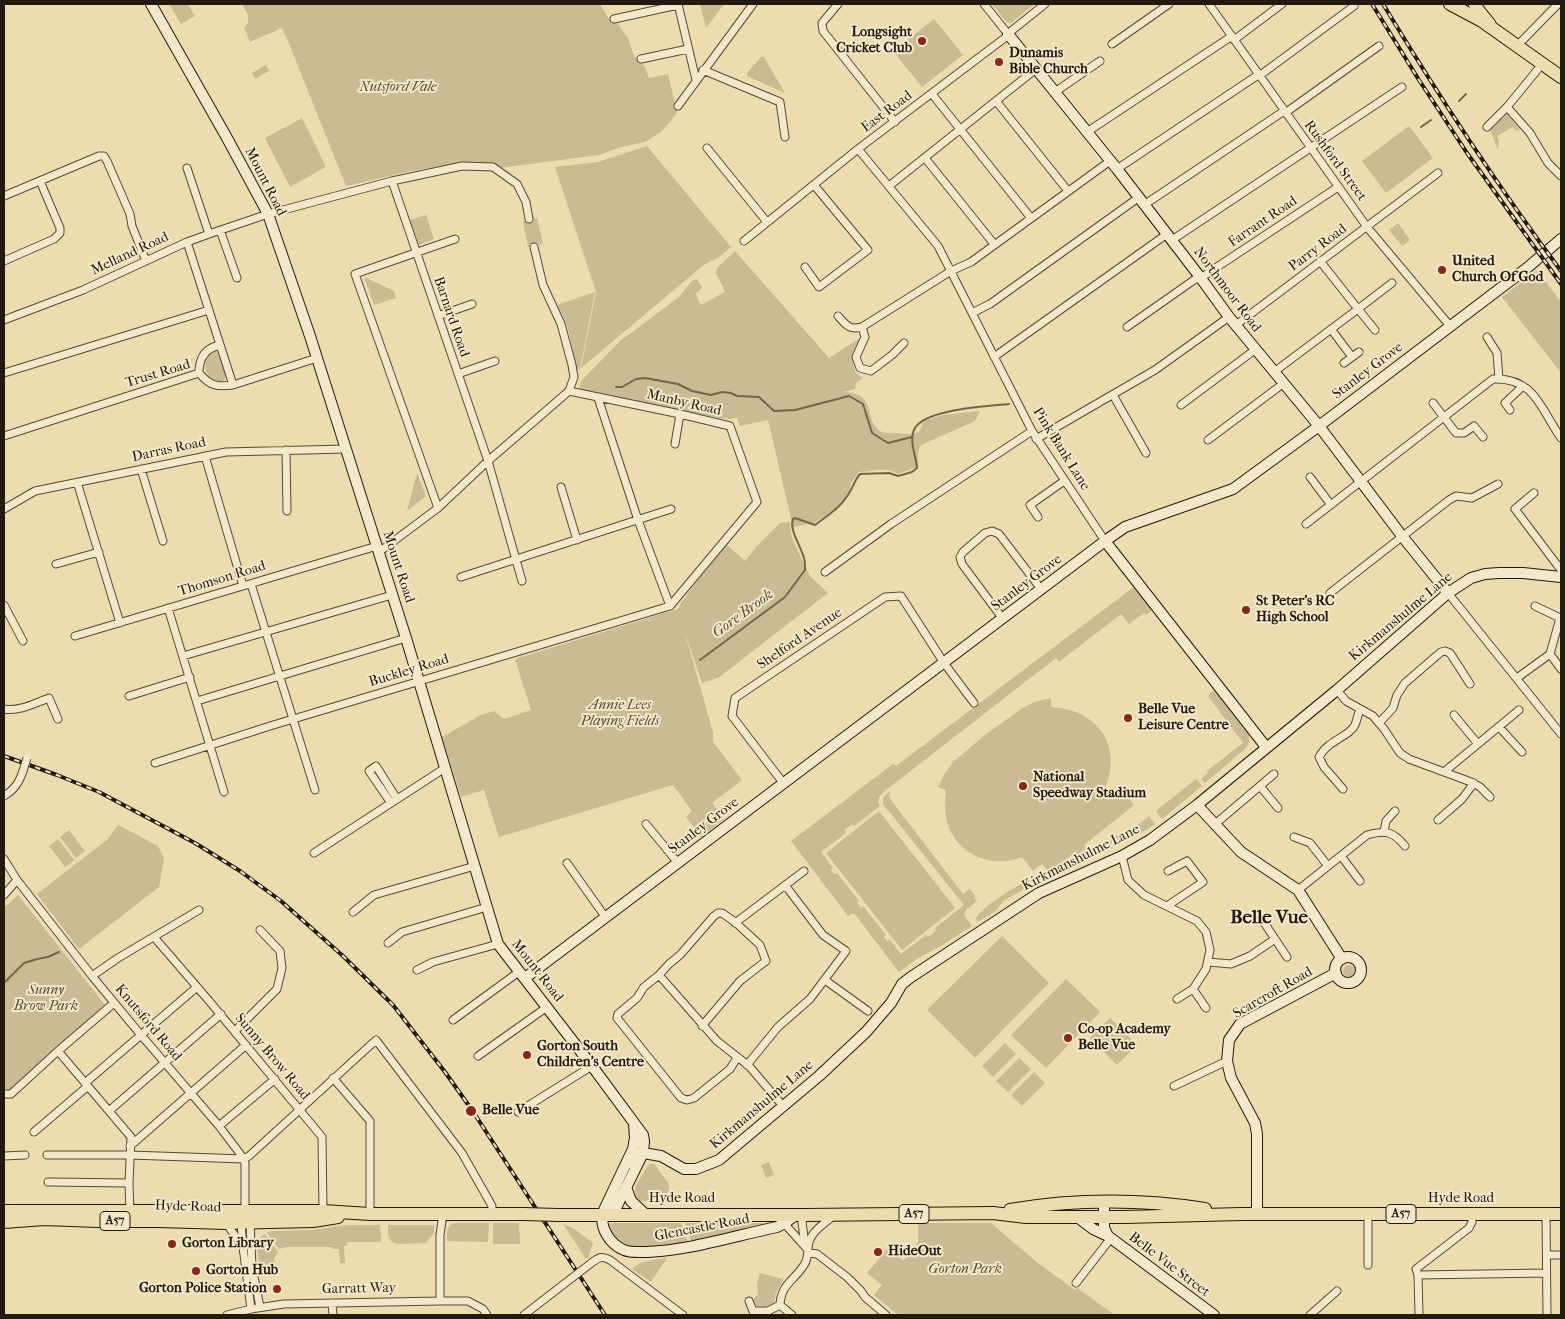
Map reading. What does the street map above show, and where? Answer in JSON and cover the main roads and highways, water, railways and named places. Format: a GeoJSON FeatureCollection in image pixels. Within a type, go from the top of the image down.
{"type":"FeatureCollection","features":[{"type":"Feature","properties":{"kind":"highway"},"geometry":{"type":"LineString","coordinates":[[1453,4],[1492,28],[1561,77]]}},
{"type":"Feature","properties":{"kind":"highway","name":"Hyde Road"},"geometry":{"type":"LineString","coordinates":[[4,1222],[130,1216],[226,1223],[246,1219],[323,1211],[370,1214],[645,1214],[780,1219],[801,1215],[836,1214],[992,1213],[1026,1217],[1076,1216],[1104,1209],[1154,1202],[1242,1214]]}},
{"type":"Feature","properties":{"kind":"highway","name":"Hyde Road"},"geometry":{"type":"LineString","coordinates":[[992,1213],[1064,1203],[1104,1209],[1186,1215],[1561,1214]]}},
{"type":"Feature","properties":{"kind":"highway","name":"Hyde Road"},"geometry":{"type":"LineString","coordinates":[[4,1211],[313,1221],[370,1214]]}},
{"type":"Feature","properties":{"kind":"main road"},"geometry":{"type":"LineString","coordinates":[[1474,4],[1492,28]]}},
{"type":"Feature","properties":{"kind":"waterway","name":"Gore Brook"},"geometry":{"type":"LineString","coordinates":[[1459,101],[1466,94]]}},
{"type":"Feature","properties":{"kind":"waterway","name":"Gore Brook"},"geometry":{"type":"LineString","coordinates":[[1421,127],[1431,120]]}},
{"type":"Feature","properties":{"kind":"waterway"},"geometry":{"type":"LineString","coordinates":[[616,387],[622,387],[636,379],[645,378],[678,384],[692,391],[711,395],[722,392],[737,396],[759,397],[774,411],[795,410],[849,396],[863,404],[872,433],[888,443],[912,437]]}},
{"type":"Feature","properties":{"kind":"waterway","name":"Gore Brook"},"geometry":{"type":"LineString","coordinates":[[700,660],[785,597],[805,570],[803,553],[792,524],[793,519],[815,525],[833,512],[845,500],[860,474],[889,473],[898,476],[912,472],[917,468],[912,444],[914,430],[929,417],[957,410],[1009,404]]}},
{"type":"Feature","properties":{"kind":"waterway","name":"Gore Brook"},"geometry":{"type":"LineString","coordinates":[[4,983],[24,963],[59,952]]}},
{"type":"Feature","properties":{"kind":"railway"},"geometry":{"type":"LineString","coordinates":[[1372,4],[1467,153],[1561,284]]}},
{"type":"Feature","properties":{"kind":"railway"},"geometry":{"type":"LineString","coordinates":[[1383,4],[1469,139],[1561,271]]}},
{"type":"Feature","properties":{"kind":"railway"},"geometry":{"type":"LineString","coordinates":[[4,756],[99,792],[195,843],[240,871],[281,901],[343,956],[393,1005],[445,1072],[472,1110],[605,1315]]}},
{"type":"Feature","properties":{"kind":"place","name":"Longsight Cricket Club"},"geometry":{"type":"Point","coordinates":[922,41]}},
{"type":"Feature","properties":{"kind":"place","name":"Dunamis Bible Church"},"geometry":{"type":"Point","coordinates":[999,62]}},
{"type":"Feature","properties":{"kind":"place","name":"United Church Of God"},"geometry":{"type":"Point","coordinates":[1442,270]}},
{"type":"Feature","properties":{"kind":"place","name":"St Peter's RC High School"},"geometry":{"type":"Point","coordinates":[1246,610]}},
{"type":"Feature","properties":{"kind":"place","name":"Belle Vue Leisure Centre"},"geometry":{"type":"Point","coordinates":[1128,718]}},
{"type":"Feature","properties":{"kind":"place","name":"National Speedway Stadium"},"geometry":{"type":"Point","coordinates":[1023,786]}},
{"type":"Feature","properties":{"kind":"place","name":"Co-op Academy Belle Vue"},"geometry":{"type":"Point","coordinates":[1068,1038]}},
{"type":"Feature","properties":{"kind":"place","name":"Gorton South Children's Centre"},"geometry":{"type":"Point","coordinates":[527,1055]}},
{"type":"Feature","properties":{"kind":"place","name":"Belle Vue"},"geometry":{"type":"Point","coordinates":[471,1111]}},
{"type":"Feature","properties":{"kind":"place","name":"Gorton Library"},"geometry":{"type":"Point","coordinates":[172,1244]}},
{"type":"Feature","properties":{"kind":"place","name":"HideOut"},"geometry":{"type":"Point","coordinates":[878,1252]}},
{"type":"Feature","properties":{"kind":"place","name":"Gorton Hub"},"geometry":{"type":"Point","coordinates":[196,1271]}},
{"type":"Feature","properties":{"kind":"place","name":"Gorton Police Station"},"geometry":{"type":"Point","coordinates":[277,1289]}},
{"type":"Feature","properties":{"kind":"district","name":"Belle Vue"},"geometry":{"type":"Point","coordinates":[1269,918]}},
{"type":"Feature","properties":{"kind":"park label","name":"Nutsford Vale"},"geometry":{"type":"Point","coordinates":[398,88]}},
{"type":"Feature","properties":{"kind":"park label","name":"Annie Lees Playing Fields"},"geometry":{"type":"Point","coordinates":[620,714]}},
{"type":"Feature","properties":{"kind":"park label","name":"Sunny Brow Park"},"geometry":{"type":"Point","coordinates":[46,1000]}},
{"type":"Feature","properties":{"kind":"park label","name":"Gorton Park"},"geometry":{"type":"Point","coordinates":[965,1270]}}]}
